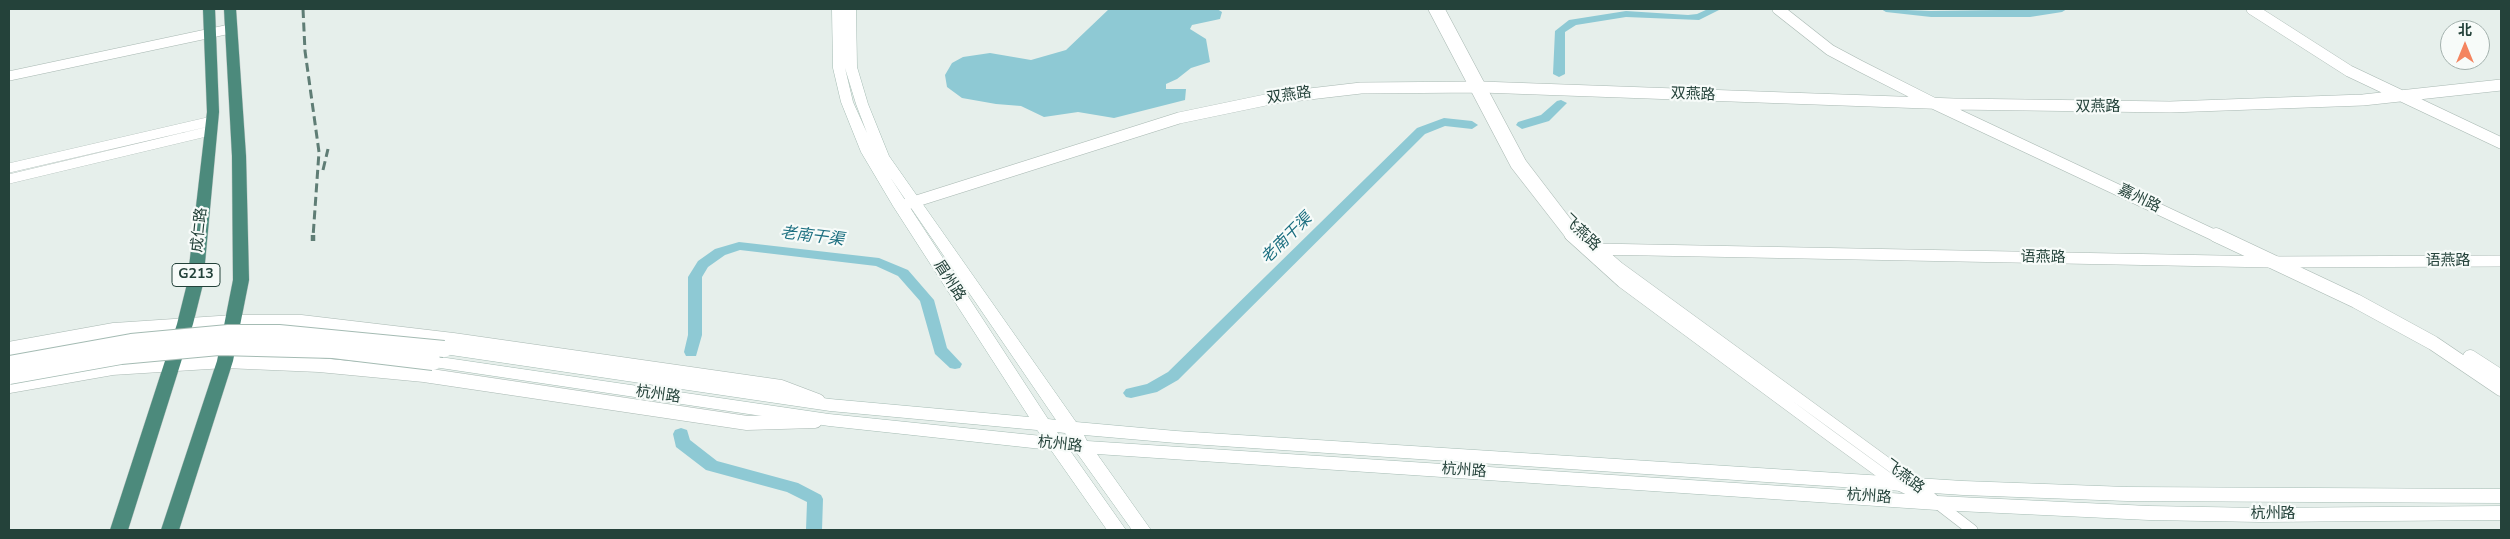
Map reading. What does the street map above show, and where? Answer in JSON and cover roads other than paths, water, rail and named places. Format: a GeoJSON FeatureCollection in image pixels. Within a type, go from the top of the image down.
{"type":"FeatureCollection","features":[{"type":"Feature","properties":{"kind":"highway","name":"成仁路"},"geometry":{"type":"LineString","coordinates":[[120,530],[171,363],[185,324],[195,284],[211,126],[209,9]]}},
{"type":"Feature","properties":{"kind":"highway","name":"G213"},"geometry":{"type":"LineString","coordinates":[[170,530],[225,361],[241,280],[240,156],[230,9]]}},
{"type":"Feature","properties":{"kind":"main road","name":"眉州路"},"geometry":{"type":"LineString","coordinates":[[838,9],[839,68],[847,102],[868,152],[907,205],[1055,445],[1117,530]]}},
{"type":"Feature","properties":{"kind":"main road"},"geometry":{"type":"LineString","coordinates":[[850,9],[850,67],[882,156],[907,205],[1142,530]]}},
{"type":"Feature","properties":{"kind":"main road","name":"杭州路"},"geometry":{"type":"LineString","coordinates":[[9,364],[131,342],[228,333],[279,333],[444,349],[829,413],[1042,424],[1176,437],[1917,485],[2126,494],[2501,496]]}},
{"type":"Feature","properties":{"kind":"main road","name":"杭州路"},"geometry":{"type":"LineString","coordinates":[[9,376],[120,356],[219,347],[332,350],[829,413],[1055,445],[1937,502],[2149,512],[2260,515],[2501,513]]}},
{"type":"Feature","properties":{"kind":"street","name":"飞燕路"},"geometry":{"type":"LineString","coordinates":[[1433,9],[1522,163],[1571,227],[1618,267],[1917,485],[1937,502]]}},
{"type":"Feature","properties":{"kind":"street","name":"飞燕路"},"geometry":{"type":"LineString","coordinates":[[1440,9],[1515,165],[1564,230],[1630,288],[1895,483],[1937,502]]}},
{"type":"Feature","properties":{"kind":"street","name":"嘉州路"},"geometry":{"type":"LineString","coordinates":[[1778,9],[1830,50],[1935,104],[2391,320],[2441,348],[2501,389]]}},
{"type":"Feature","properties":{"kind":"street"},"geometry":{"type":"LineString","coordinates":[[1789,9],[1829,41],[1856,58],[2291,262],[2406,320],[2501,377]]}},
{"type":"Feature","properties":{"kind":"street"},"geometry":{"type":"LineString","coordinates":[[2252,9],[2349,71],[2501,138]]}},
{"type":"Feature","properties":{"kind":"street"},"geometry":{"type":"LineString","coordinates":[[2264,9],[2329,51],[2406,96],[2501,143]]}},
{"type":"Feature","properties":{"kind":"street"},"geometry":{"type":"LineString","coordinates":[[9,76],[230,29]]}},
{"type":"Feature","properties":{"kind":"street","name":"双燕路"},"geometry":{"type":"LineString","coordinates":[[907,205],[1179,118],[1237,104],[1361,88],[1477,87],[1935,104],[2180,107],[2272,105],[2406,96],[2501,85]]}},
{"type":"Feature","properties":{"kind":"street"},"geometry":{"type":"LineString","coordinates":[[9,168],[211,126]]}},
{"type":"Feature","properties":{"kind":"street"},"geometry":{"type":"LineString","coordinates":[[9,179],[211,126]]}},
{"type":"Feature","properties":{"kind":"street","name":"语燕路"},"geometry":{"type":"LineString","coordinates":[[1585,249],[2272,262],[2501,261]]}},
{"type":"Feature","properties":{"kind":"street"},"geometry":{"type":"LineString","coordinates":[[9,349],[114,330],[185,324],[301,322],[453,340],[781,387],[829,413]]}},
{"type":"Feature","properties":{"kind":"street"},"geometry":{"type":"LineString","coordinates":[[9,386],[112,368],[225,361],[319,365],[424,375],[747,423],[829,413]]}},
{"type":"Feature","properties":{"kind":"street"},"geometry":{"type":"LineString","coordinates":[[1937,502],[1972,530]]}},
{"type":"Feature","properties":{"kind":"water"},"geometry":{"type":"Polygon","coordinates":[[[1109,9],[1217,9],[1222,12],[1220,19],[1192,25],[1190,29],[1206,39],[1210,62],[1191,68],[1177,79],[1166,84],[1166,89],[1186,89],[1185,100],[1114,118],[1078,112],[1044,117],[1021,106],[962,98],[947,87],[945,75],[952,63],[963,57],[990,53],[1031,60],[1066,50],[1109,9]]]}},
{"type":"Feature","properties":{"kind":"waterway","name":"老南干渠"},"geometry":{"type":"LineString","coordinates":[[1559,74],[1560,31],[1573,22],[1626,14],[1688,18],[1699,17],[1716,9]]}},
{"type":"Feature","properties":{"kind":"waterway","name":"老南干渠"},"geometry":{"type":"LineString","coordinates":[[1886,9],[1931,14],[2030,14],[2062,9]]}},
{"type":"Feature","properties":{"kind":"waterway","name":"老南干渠"},"geometry":{"type":"LineString","coordinates":[[1522,125],[1545,118],[1561,103]]}},
{"type":"Feature","properties":{"kind":"waterway","name":"老南干渠"},"geometry":{"type":"LineString","coordinates":[[1131,393],[1152,388],[1173,376],[1421,131],[1444,122],[1472,125]]}},
{"type":"Feature","properties":{"kind":"waterway","name":"老南干渠"},"geometry":{"type":"LineString","coordinates":[[691,352],[695,335],[695,277],[703,264],[720,252],[739,246],[879,262],[903,273],[927,300],[940,350],[955,364]]}},
{"type":"Feature","properties":{"kind":"waterway","name":"老南干渠"},"geometry":{"type":"LineString","coordinates":[[681,434],[682,443],[712,466],[792,487],[815,499],[814,530]]}},
{"type":"Feature","properties":{"kind":"railway"},"geometry":{"type":"LineString","coordinates":[[303,9],[305,51],[319,152],[313,237]]}},
{"type":"Feature","properties":{"kind":"railway"},"geometry":{"type":"LineString","coordinates":[[323,170],[328,149]]}}]}
